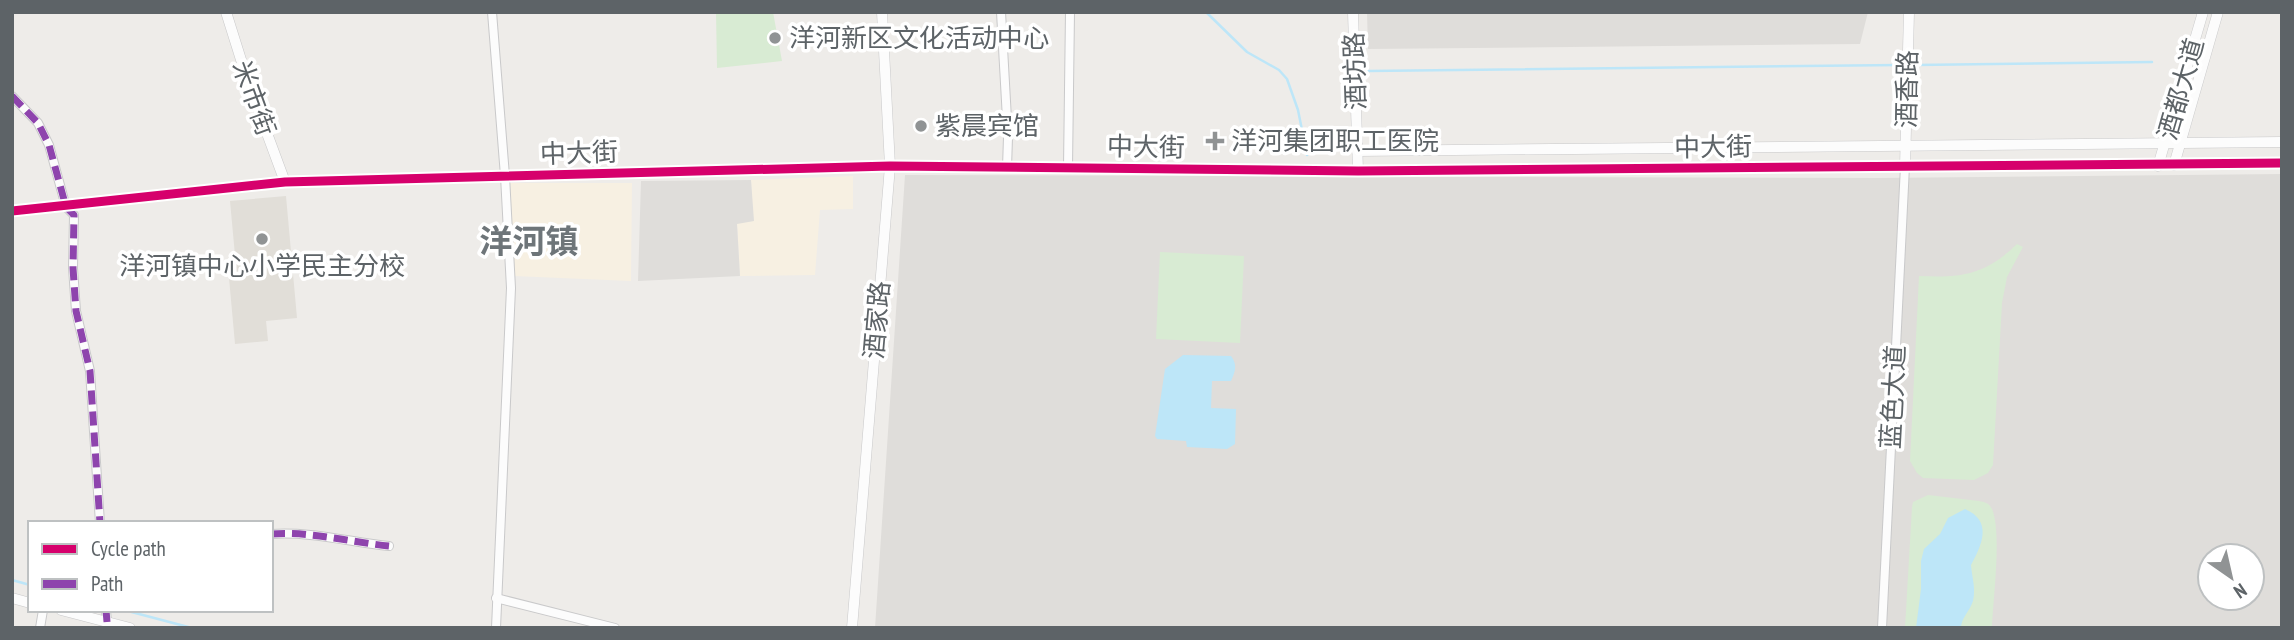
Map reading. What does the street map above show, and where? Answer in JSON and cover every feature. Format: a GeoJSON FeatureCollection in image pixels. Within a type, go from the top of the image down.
{"type":"FeatureCollection","features":[{"type":"Feature","properties":{"kind":"street","name":"米市街"},"geometry":{"type":"LineString","coordinates":[[226,12],[248,82],[285,182]]}},
{"type":"Feature","properties":{"kind":"street"},"geometry":{"type":"LineString","coordinates":[[492,12],[511,288],[496,628]]}},
{"type":"Feature","properties":{"kind":"street","name":"酒家路"},"geometry":{"type":"LineString","coordinates":[[852,628],[890,166],[882,12]]}},
{"type":"Feature","properties":{"kind":"street"},"geometry":{"type":"LineString","coordinates":[[1002,12],[1007,168]]}},
{"type":"Feature","properties":{"kind":"street"},"geometry":{"type":"LineString","coordinates":[[1068,167],[1070,12]]}},
{"type":"Feature","properties":{"kind":"street","name":"酒坊路"},"geometry":{"type":"LineString","coordinates":[[1353,12],[1358,171]]}},
{"type":"Feature","properties":{"kind":"street","name":"酒香路"},"geometry":{"type":"LineString","coordinates":[[1905,166],[1909,12]]}},
{"type":"Feature","properties":{"kind":"street","name":"酒都大道"},"geometry":{"type":"LineString","coordinates":[[2158,166],[2203,12]]}},
{"type":"Feature","properties":{"kind":"street","name":"酒都大道"},"geometry":{"type":"LineString","coordinates":[[2174,165],[2218,12]]}},
{"type":"Feature","properties":{"kind":"street"},"geometry":{"type":"LineString","coordinates":[[12,96],[38,122],[49,145],[66,207],[74,215],[73,268],[76,311],[90,371],[100,521]]}},
{"type":"Feature","properties":{"kind":"street","name":"中大街"},"geometry":{"type":"LineString","coordinates":[[1357,151],[2282,142]]}},
{"type":"Feature","properties":{"kind":"street","name":"中大街"},"geometry":{"type":"LineString","coordinates":[[12,211],[285,182],[890,166],[1358,171],[2282,163]]}},
{"type":"Feature","properties":{"kind":"street","name":"蓝色大道"},"geometry":{"type":"LineString","coordinates":[[1882,628],[1905,166]]}},
{"type":"Feature","properties":{"kind":"street"},"geometry":{"type":"LineString","coordinates":[[273,534],[308,535],[389,546]]}},
{"type":"Feature","properties":{"kind":"street"},"geometry":{"type":"LineString","coordinates":[[496,598],[615,628]]}},
{"type":"Feature","properties":{"kind":"street"},"geometry":{"type":"LineString","coordinates":[[69,612],[130,628]]}},
{"type":"Feature","properties":{"kind":"street"},"geometry":{"type":"LineString","coordinates":[[106,612],[107,622]]}},
{"type":"Feature","properties":{"kind":"shaded area"},"geometry":{"type":"Polygon","coordinates":[[[1367,12],[1868,12],[1860,44],[1368,49],[1367,12]]]}},
{"type":"Feature","properties":{"kind":"shaded area"},"geometry":{"type":"Polygon","coordinates":[[[2282,174],[2282,628],[875,628],[905,175],[1879,178],[2282,174]]]}},
{"type":"Feature","properties":{"kind":"shaded area"},"geometry":{"type":"Polygon","coordinates":[[[853,176],[853,209],[820,210],[815,275],[740,276],[737,223],[753,221],[751,180],[853,176]]]}},
{"type":"Feature","properties":{"kind":"shaded area"},"geometry":{"type":"Polygon","coordinates":[[[751,180],[754,221],[737,224],[740,276],[638,281],[641,181],[751,180]]]}},
{"type":"Feature","properties":{"kind":"shaded area"},"geometry":{"type":"Polygon","coordinates":[[[510,183],[632,183],[631,281],[514,276],[510,183]]]}},
{"type":"Feature","properties":{"kind":"shaded area","name":"洋河镇中心小学民主分校"},"geometry":{"type":"Polygon","coordinates":[[[286,196],[297,318],[266,321],[268,341],[235,344],[229,278],[237,277],[230,201],[286,196]]]}},
{"type":"Feature","properties":{"kind":"green space"},"geometry":{"type":"Polygon","coordinates":[[[716,12],[773,12],[782,61],[717,68],[716,12]]]}},
{"type":"Feature","properties":{"kind":"green space"},"geometry":{"type":"Polygon","coordinates":[[[2017,244],[2023,247],[2007,277],[2002,303],[1993,465],[1988,473],[1974,480],[1923,478],[1910,461],[1919,276],[1948,276],[1972,272],[1994,262],[2017,244]]]}},
{"type":"Feature","properties":{"kind":"green space"},"geometry":{"type":"Polygon","coordinates":[[[1160,252],[1244,256],[1240,343],[1156,339],[1160,252]]]}},
{"type":"Feature","properties":{"kind":"green space"},"geometry":{"type":"Polygon","coordinates":[[[1928,495],[1981,501],[1992,509],[1997,549],[1992,628],[1905,628],[1912,507],[1913,502],[1928,495]]]}},
{"type":"Feature","properties":{"kind":"water"},"geometry":{"type":"Polygon","coordinates":[[[1183,355],[1231,356],[1235,362],[1231,381],[1212,381],[1211,408],[1236,409],[1235,444],[1227,449],[1187,447],[1186,441],[1157,439],[1155,436],[1165,369],[1183,355]]]}},
{"type":"Feature","properties":{"kind":"water"},"geometry":{"type":"Polygon","coordinates":[[[1965,509],[1979,520],[1983,534],[1971,565],[1974,592],[1972,605],[1962,621],[1961,628],[1916,628],[1924,549],[1940,534],[1948,518],[1965,509]]]}},
{"type":"Feature","properties":{"kind":"waterway"},"geometry":{"type":"LineString","coordinates":[[1206,12],[1247,52],[1279,70],[1287,79],[1298,110],[1307,155]]}},
{"type":"Feature","properties":{"kind":"waterway"},"geometry":{"type":"LineString","coordinates":[[1916,65],[2152,62]]}},
{"type":"Feature","properties":{"kind":"waterway"},"geometry":{"type":"LineString","coordinates":[[1368,71],[1899,65]]}},
{"type":"Feature","properties":{"kind":"waterway"},"geometry":{"type":"LineString","coordinates":[[12,580],[28,584]]}},
{"type":"Feature","properties":{"kind":"waterway"},"geometry":{"type":"LineString","coordinates":[[132,612],[192,628]]}},
{"type":"Feature","properties":{"kind":"marked path"},"geometry":{"type":"LineString","coordinates":[[12,96],[38,123],[49,145],[66,207],[74,215],[73,268],[76,311],[90,371],[100,521]]}},
{"type":"Feature","properties":{"kind":"marked path"},"geometry":{"type":"LineString","coordinates":[[273,534],[315,535],[389,546]]}},
{"type":"Feature","properties":{"kind":"marked path"},"geometry":{"type":"LineString","coordinates":[[106,612],[107,622]]}},
{"type":"Feature","properties":{"kind":"cycle path"},"geometry":{"type":"LineString","coordinates":[[12,211],[285,182],[890,166],[1358,171],[2282,163]]}},
{"type":"Feature","properties":{"kind":"place","name":"洋河新区文化活动中心"},"geometry":{"type":"Point","coordinates":[775,38]}},
{"type":"Feature","properties":{"kind":"place","name":"紫晨宾馆"},"geometry":{"type":"Point","coordinates":[921,126]}},
{"type":"Feature","properties":{"kind":"place","name":"洋河集团职工医院"},"geometry":{"type":"Point","coordinates":[1215,141]}},
{"type":"Feature","properties":{"kind":"place","name":"洋河镇中心小学民主分校"},"geometry":{"type":"Point","coordinates":[262,239]}},
{"type":"Feature","properties":{"kind":"district","name":"洋河镇"},"geometry":{"type":"Point","coordinates":[529,241]}}]}
